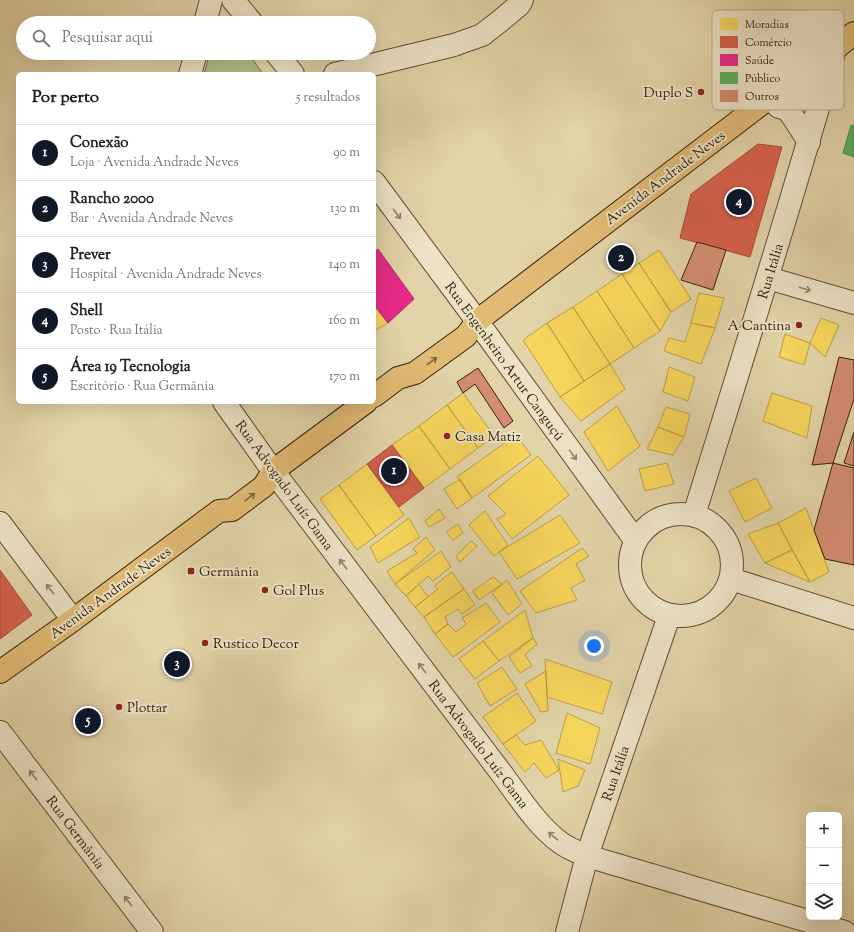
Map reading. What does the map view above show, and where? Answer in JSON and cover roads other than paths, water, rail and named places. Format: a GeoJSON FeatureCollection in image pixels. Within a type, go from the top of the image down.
{"type":"FeatureCollection","features":[{"type":"Feature","properties":{"kind":"main road","name":"Avenida Andrade Neves"},"geometry":{"type":"LineString","coordinates":[[844,41],[854,33]]}},
{"type":"Feature","properties":{"kind":"main road","name":"Avenida Andrade Neves"},"geometry":{"type":"LineString","coordinates":[[376,394],[398,378],[415,373],[466,336],[477,321],[753,110]]}},
{"type":"Feature","properties":{"kind":"main road","name":"Avenida Andrade Neves"},"geometry":{"type":"LineString","coordinates":[[0,672],[73,620],[219,511],[222,498],[257,474],[273,471],[363,404]]}},
{"type":"Feature","properties":{"kind":"street"},"geometry":{"type":"LineString","coordinates":[[207,16],[211,0]]}},
{"type":"Feature","properties":{"kind":"street"},"geometry":{"type":"LineString","coordinates":[[233,0],[246,16]]}},
{"type":"Feature","properties":{"kind":"street"},"geometry":{"type":"LineString","coordinates":[[343,72],[454,45],[482,34],[519,5],[522,0]]}},
{"type":"Feature","properties":{"kind":"street"},"geometry":{"type":"LineString","coordinates":[[191,72],[194,60]]}},
{"type":"Feature","properties":{"kind":"street"},"geometry":{"type":"LineString","coordinates":[[282,60],[291,72]]}},
{"type":"Feature","properties":{"kind":"street"},"geometry":{"type":"LineString","coordinates":[[787,110],[809,142]]}},
{"type":"Feature","properties":{"kind":"street","name":"Rua Itália"},"geometry":{"type":"LineString","coordinates":[[694,515],[768,278],[818,110]]}},
{"type":"Feature","properties":{"kind":"street","name":"Rua Engenheiro Artur Canguçú"},"geometry":{"type":"LineString","coordinates":[[376,185],[477,321],[635,540]]}},
{"type":"Feature","properties":{"kind":"street"},"geometry":{"type":"LineString","coordinates":[[768,278],[854,303]]}},
{"type":"Feature","properties":{"kind":"street","name":"Rua Advogado Luíz Gama"},"geometry":{"type":"LineString","coordinates":[[225,404],[273,471],[535,817],[548,832],[562,844],[587,856],[844,932]]}},
{"type":"Feature","properties":{"kind":"street"},"geometry":{"type":"LineString","coordinates":[[681,513],[694,515],[707,520],[718,529],[726,540],[731,552],[731,579],[724,594],[713,606],[700,614],[685,617],[669,616],[654,610],[642,600],[634,586],[630,571],[630,555],[635,540],[654,520],[667,515],[681,513]]}},
{"type":"Feature","properties":{"kind":"street"},"geometry":{"type":"LineString","coordinates":[[0,523],[73,620]]}},
{"type":"Feature","properties":{"kind":"street"},"geometry":{"type":"LineString","coordinates":[[731,579],[854,618]]}},
{"type":"Feature","properties":{"kind":"street","name":"Rua Itália"},"geometry":{"type":"LineString","coordinates":[[567,932],[587,856],[669,616]]}},
{"type":"Feature","properties":{"kind":"street","name":"Rua Germânia"},"geometry":{"type":"LineString","coordinates":[[0,732],[152,932]]}},
{"type":"Feature","properties":{"kind":"place","name":"Duplo S"},"geometry":{"type":"Point","coordinates":[701,92]}},
{"type":"Feature","properties":{"kind":"place","name":"Shell"},"geometry":{"type":"Point","coordinates":[739,202]}},
{"type":"Feature","properties":{"kind":"place","name":"Rancho 2000"},"geometry":{"type":"Point","coordinates":[621,258]}},
{"type":"Feature","properties":{"kind":"place","name":"A Cantina"},"geometry":{"type":"Point","coordinates":[799,325]}},
{"type":"Feature","properties":{"kind":"place","name":"Casa Matiz"},"geometry":{"type":"Point","coordinates":[447,436]}},
{"type":"Feature","properties":{"kind":"place","name":"Conexão"},"geometry":{"type":"Point","coordinates":[394,471]}},
{"type":"Feature","properties":{"kind":"place","name":"Germânia"},"geometry":{"type":"Point","coordinates":[191,571]}},
{"type":"Feature","properties":{"kind":"place","name":"Gol Plus"},"geometry":{"type":"Point","coordinates":[265,590]}},
{"type":"Feature","properties":{"kind":"place","name":"Rustico Decor"},"geometry":{"type":"Point","coordinates":[205,643]}},
{"type":"Feature","properties":{"kind":"place","name":"Prever"},"geometry":{"type":"Point","coordinates":[177,664]}},
{"type":"Feature","properties":{"kind":"place","name":"Plottar"},"geometry":{"type":"Point","coordinates":[119,707]}},
{"type":"Feature","properties":{"kind":"place","name":"Área 19 Tecnologia"},"geometry":{"type":"Point","coordinates":[88,721]}}]}
